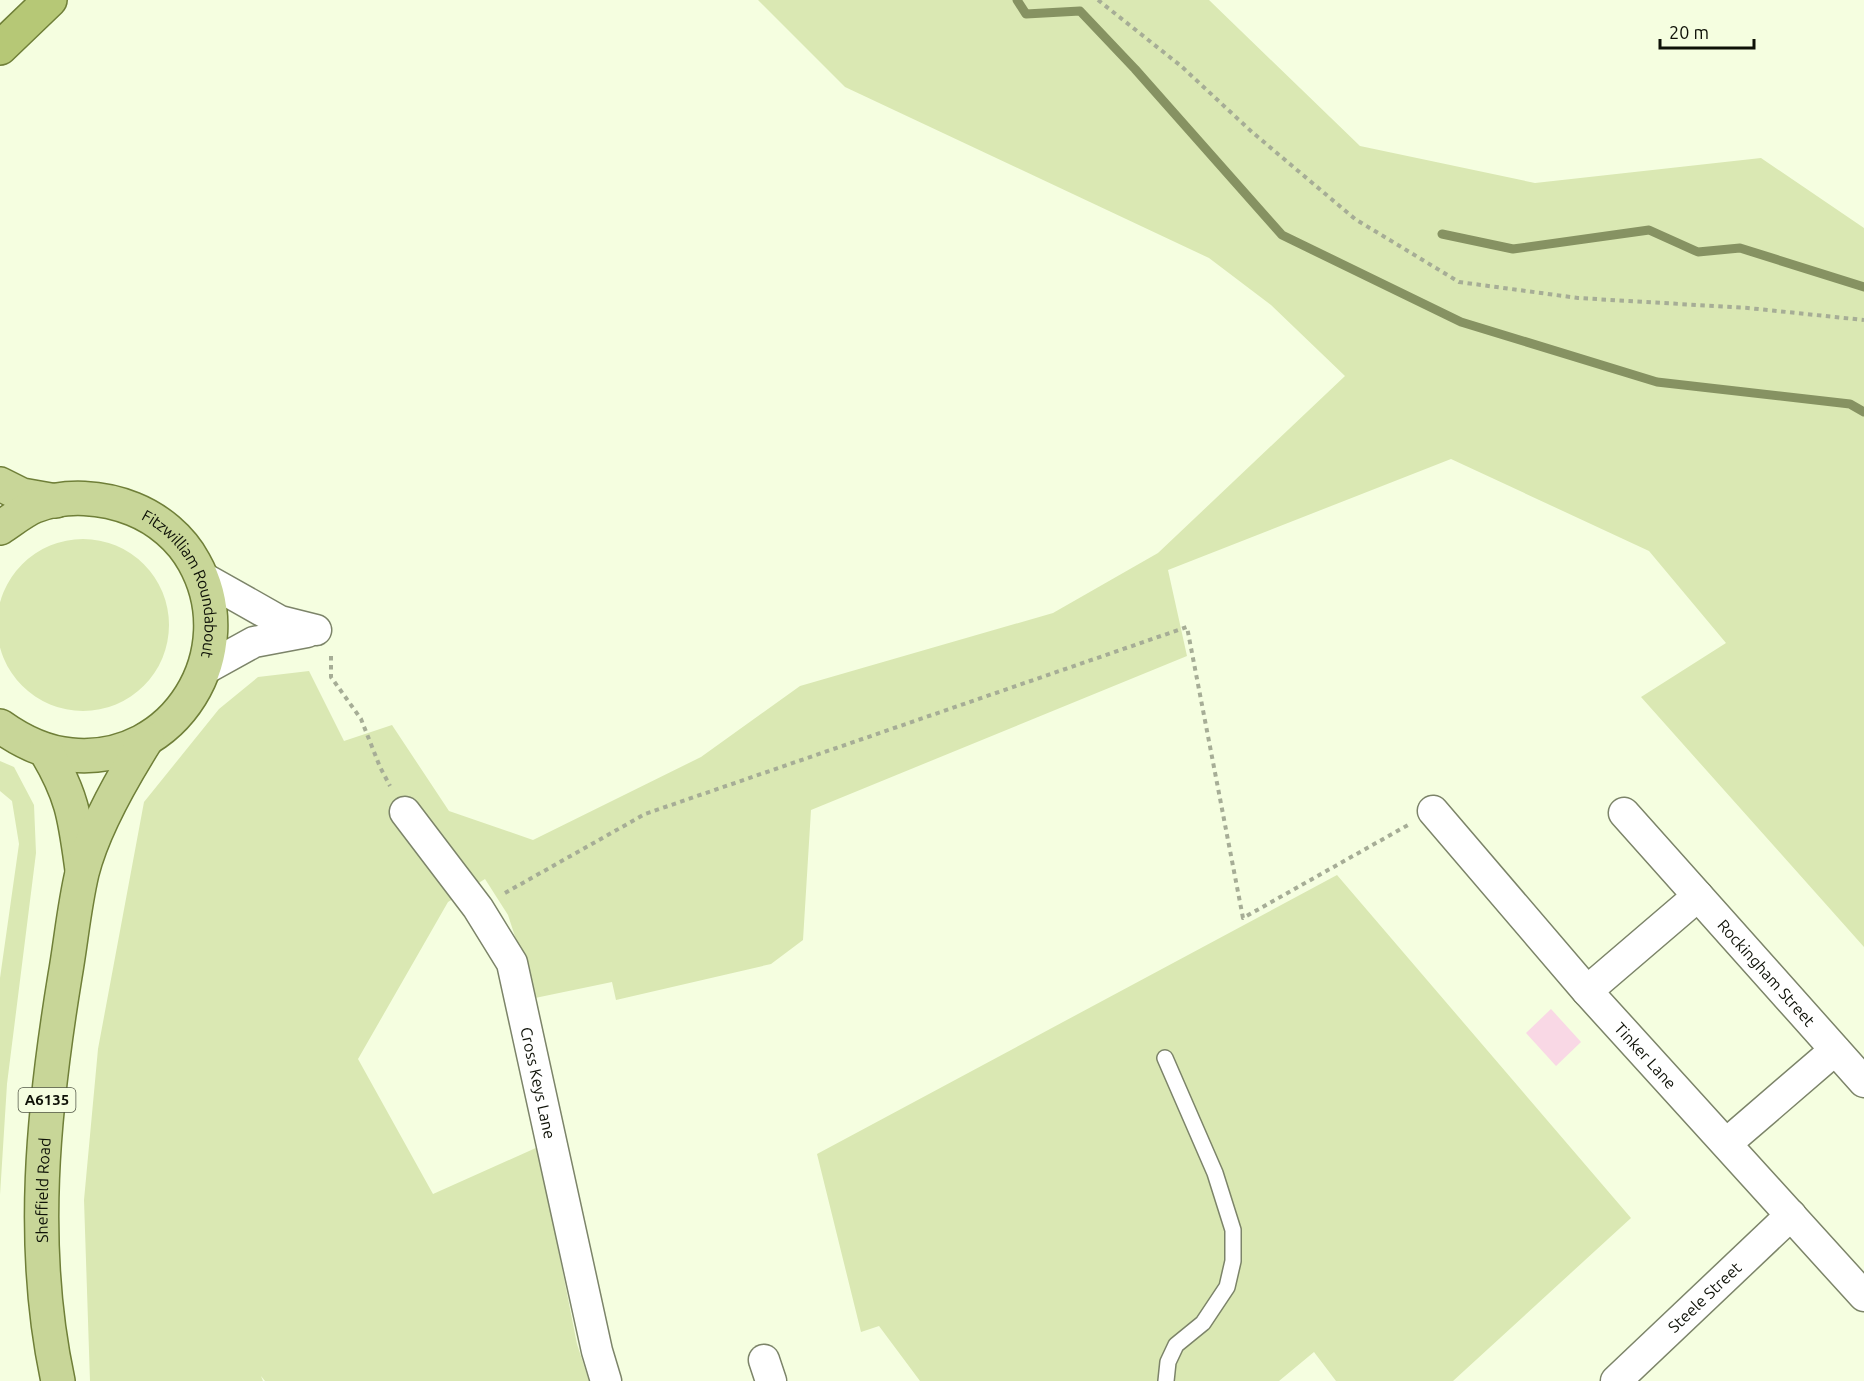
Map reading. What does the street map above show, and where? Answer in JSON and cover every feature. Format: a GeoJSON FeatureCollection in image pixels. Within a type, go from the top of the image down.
{"type":"FeatureCollection","features":[{"type":"Feature","properties":{"kind":"highway"},"geometry":{"type":"LineString","coordinates":[[0,48],[50,0]]}},
{"type":"Feature","properties":{"kind":"main road"},"geometry":{"type":"LineString","coordinates":[[0,484],[22,495],[56,501]]}},
{"type":"Feature","properties":{"kind":"main road","name":"Fitzwilliam Roundabout"},"geometry":{"type":"LineString","coordinates":[[0,528],[34,507],[56,501],[86,498],[115,502],[143,513],[168,529],[188,551],[202,577],[211,607],[212,638],[205,669],[183,709],[147,739],[123,750],[97,755],[71,756],[45,750],[15,737],[0,726]]}},
{"type":"Feature","properties":{"kind":"main road","name":"Sheffield Road"},"geometry":{"type":"LineString","coordinates":[[58,1381],[47,1331],[41,1205],[49,1077],[82,872],[107,809],[147,739]]}},
{"type":"Feature","properties":{"kind":"main road","name":"Sheffield Road"},"geometry":{"type":"LineString","coordinates":[[45,750],[62,779],[74,812],[82,872]]}},
{"type":"Feature","properties":{"kind":"main road","name":"Sheffield Road"},"geometry":{"type":"LineString","coordinates":[[37,1381],[47,1331]]}},
{"type":"Feature","properties":{"kind":"street"},"geometry":{"type":"LineString","coordinates":[[202,577],[280,621],[316,630],[254,642],[205,669]]}},
{"type":"Feature","properties":{"kind":"street","name":"Tinker Lane"},"geometry":{"type":"LineString","coordinates":[[1433,810],[1587,991],[1864,1296]]}},
{"type":"Feature","properties":{"kind":"street","name":"Cross Keys Lane"},"geometry":{"type":"LineString","coordinates":[[405,812],[478,908],[512,963],[597,1351],[606,1381]]}},
{"type":"Feature","properties":{"kind":"street","name":"Rockingham Street"},"geometry":{"type":"LineString","coordinates":[[1624,813],[1864,1082]]}},
{"type":"Feature","properties":{"kind":"street"},"geometry":{"type":"LineString","coordinates":[[1587,991],[1698,896]]}},
{"type":"Feature","properties":{"kind":"street"},"geometry":{"type":"LineString","coordinates":[[1727,1143],[1835,1050]]}},
{"type":"Feature","properties":{"kind":"street","name":"Steele Street"},"geometry":{"type":"LineString","coordinates":[[1616,1381],[1791,1215]]}},
{"type":"Feature","properties":{"kind":"lane"},"geometry":{"type":"LineString","coordinates":[[1166,1058],[1215,1173],[1233,1230],[1233,1261],[1227,1287],[1203,1323],[1176,1345],[1168,1362],[1166,1381]]}},
{"type":"Feature","properties":{"kind":"path"},"geometry":{"type":"LineString","coordinates":[[1098,0],[1181,66],[1252,132],[1355,219],[1459,282],[1578,298],[1748,308],[1864,320]]}},
{"type":"Feature","properties":{"kind":"path"},"geometry":{"type":"LineString","coordinates":[[478,908],[645,814],[1186,627],[1243,918],[1433,810]]}},
{"type":"Feature","properties":{"kind":"path"},"geometry":{"type":"LineString","coordinates":[[331,677],[361,719],[380,767],[405,812]]}},
{"type":"Feature","properties":{"kind":"green space"},"geometry":{"type":"Polygon","coordinates":[[[758,0],[1209,0],[1360,146],[1535,183],[1761,158],[1864,228],[1864,947],[1641,697],[1726,643],[1649,551],[1451,459],[1168,570],[1187,656],[811,810],[803,940],[771,964],[616,1000],[612,982],[535,998],[508,915],[485,879],[448,902],[358,1059],[433,1194],[538,1147],[577,1344],[589,1381],[265,1381],[261,1376],[263,1381],[90,1381],[84,1200],[98,1049],[144,802],[219,709],[258,677],[309,671],[344,741],[392,725],[449,811],[533,840],[701,757],[800,686],[1053,613],[1158,553],[1345,376],[1271,305],[1209,258],[845,87],[758,0]]]}},
{"type":"Feature","properties":{"kind":"green space"},"geometry":{"type":"Polygon","coordinates":[[[83,539],[116,546],[144,564],[162,592],[169,625],[162,658],[144,686],[116,704],[83,711],[50,704],[22,686],[4,658],[-3,625],[4,592],[22,564],[50,546],[83,539]]]}},
{"type":"Feature","properties":{"kind":"green space"},"geometry":{"type":"Polygon","coordinates":[[[0,761],[14,767],[34,805],[36,853],[7,1084],[0,1195],[0,978],[19,844],[12,801],[0,791],[0,761]]]}},
{"type":"Feature","properties":{"kind":"green space"},"geometry":{"type":"Polygon","coordinates":[[[1337,875],[1631,1218],[1453,1381],[1336,1381],[1314,1352],[1279,1381],[920,1381],[879,1326],[861,1332],[817,1154],[1337,875]]]}},
{"type":"Feature","properties":{"kind":"building"},"geometry":{"type":"Polygon","coordinates":[[[1551,1009],[1581,1042],[1556,1066],[1526,1033],[1551,1009]]]}},
{"type":"Feature","properties":{"kind":"waterway"},"geometry":{"type":"LineString","coordinates":[[1017,0],[1026,14],[1080,11],[1135,69],[1282,235],[1461,322],[1657,382],[1850,404],[1864,412]]}},
{"type":"Feature","properties":{"kind":"waterway"},"geometry":{"type":"LineString","coordinates":[[1442,234],[1513,249],[1649,230],[1698,252],[1740,248],[1864,287]]}}]}
